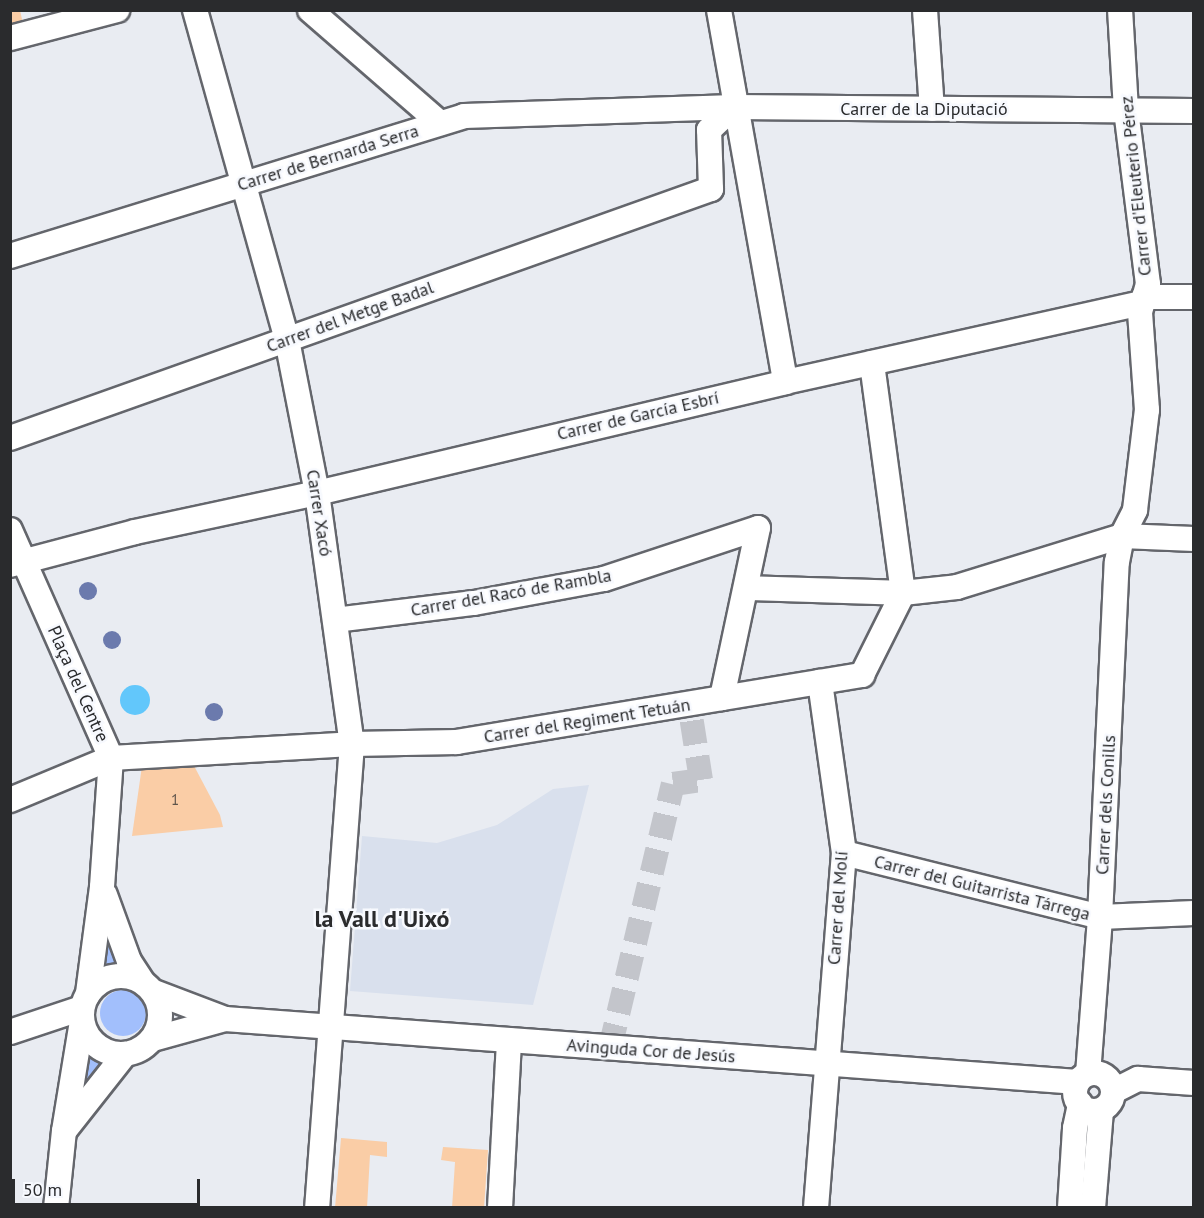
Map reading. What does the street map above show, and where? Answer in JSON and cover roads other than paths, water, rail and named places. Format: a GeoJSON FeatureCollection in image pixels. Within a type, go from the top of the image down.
{"type":"FeatureCollection","features":[{"type":"Feature","properties":{"kind":"street"},"geometry":{"type":"LineString","coordinates":[[10,38],[117,10]]}},
{"type":"Feature","properties":{"kind":"street","name":"Carrer Xacó"},"geometry":{"type":"LineString","coordinates":[[195,10],[287,340],[317,493],[352,744],[317,1208]]}},
{"type":"Feature","properties":{"kind":"street"},"geometry":{"type":"LineString","coordinates":[[310,10],[440,123]]}},
{"type":"Feature","properties":{"kind":"street"},"geometry":{"type":"LineString","coordinates":[[719,10],[734,107],[785,382]]}},
{"type":"Feature","properties":{"kind":"street"},"geometry":{"type":"LineString","coordinates":[[925,10],[932,109]]}},
{"type":"Feature","properties":{"kind":"street","name":"Carrer d'Eleuterio Pérez"},"geometry":{"type":"LineString","coordinates":[[1120,10],[1126,110],[1148,284],[1140,312],[1147,410],[1135,510],[1122,536]]}},
{"type":"Feature","properties":{"kind":"street","name":"Carrer de la Diputació"},"geometry":{"type":"LineString","coordinates":[[655,110],[734,107],[1194,111]]}},
{"type":"Feature","properties":{"kind":"street","name":"Carrer del Metge Badal"},"geometry":{"type":"LineString","coordinates":[[10,438],[711,189],[709,130],[734,107]]}},
{"type":"Feature","properties":{"kind":"street","name":"Carrer de Bernarda Serra"},"geometry":{"type":"LineString","coordinates":[[10,256],[464,116],[655,110]]}},
{"type":"Feature","properties":{"kind":"street","name":"Carrer de García Esbrí"},"geometry":{"type":"LineString","coordinates":[[17,563],[135,532],[317,493],[1143,300],[1194,297]]}},
{"type":"Feature","properties":{"kind":"street"},"geometry":{"type":"LineString","coordinates":[[872,363],[903,593]]}},
{"type":"Feature","properties":{"kind":"street","name":"Carrer del Racó de Rambla"},"geometry":{"type":"LineString","coordinates":[[335,620],[474,603],[604,579],[758,528],[722,698]]}},
{"type":"Feature","properties":{"kind":"street","name":"Plaça del Centre"},"geometry":{"type":"LineString","coordinates":[[10,530],[17,563],[111,758],[352,744]]}},
{"type":"Feature","properties":{"kind":"street"},"geometry":{"type":"LineString","coordinates":[[746,588],[903,593],[957,587],[1122,536],[1194,539]]}},
{"type":"Feature","properties":{"kind":"street","name":"Carrer dels Conills"},"geometry":{"type":"LineString","coordinates":[[1092,1092],[1117,562],[1122,536]]}},
{"type":"Feature","properties":{"kind":"street","name":"Carrer del Regiment Tetuán"},"geometry":{"type":"LineString","coordinates":[[352,744],[457,742],[861,675],[903,593]]}},
{"type":"Feature","properties":{"kind":"street","name":"Carrer del Molí"},"geometry":{"type":"LineString","coordinates":[[816,1208],[844,854],[820,682]]}},
{"type":"Feature","properties":{"kind":"street"},"geometry":{"type":"LineString","coordinates":[[10,800],[111,758],[102,887],[64,1131],[56,1208]]}},
{"type":"Feature","properties":{"kind":"street","name":"Carrer del Guitarrista Tárrega"},"geometry":{"type":"LineString","coordinates":[[844,854],[1100,917],[1194,914]]}},
{"type":"Feature","properties":{"kind":"street"},"geometry":{"type":"LineString","coordinates":[[84,1007],[93,1042],[113,1054],[136,1052],[153,1039],[161,1016],[148,987],[129,961],[113,923],[102,887]]}},
{"type":"Feature","properties":{"kind":"street"},"geometry":{"type":"LineString","coordinates":[[10,1032],[84,1007],[97,984],[108,977],[121,975],[148,987]]}},
{"type":"Feature","properties":{"kind":"street","name":"Avinguda Cor de Jesús"},"geometry":{"type":"LineString","coordinates":[[148,987],[225,1019],[826,1064],[1092,1092],[1138,1078],[1194,1083]]}},
{"type":"Feature","properties":{"kind":"street","name":"Avinguda Cor de Jesús"},"geometry":{"type":"LineString","coordinates":[[153,1039],[225,1019]]}},
{"type":"Feature","properties":{"kind":"street"},"geometry":{"type":"LineString","coordinates":[[500,1208],[509,1040]]}},
{"type":"Feature","properties":{"kind":"street"},"geometry":{"type":"LineString","coordinates":[[64,1131],[125,1054]]}},
{"type":"Feature","properties":{"kind":"street"},"geometry":{"type":"LineString","coordinates":[[1070,1208],[1075,1128],[1092,1092]]}},
{"type":"Feature","properties":{"kind":"street"},"geometry":{"type":"LineString","coordinates":[[1092,1092],[1093,1208]]}},
{"type":"Feature","properties":{"kind":"tunnel"},"geometry":{"type":"LineString","coordinates":[[610,1048],[673,784],[701,780],[689,703]]}},
{"type":"Feature","properties":{"kind":"district","name":"la Vall d'Uixó"},"geometry":{"type":"Point","coordinates":[382,919]}}]}
